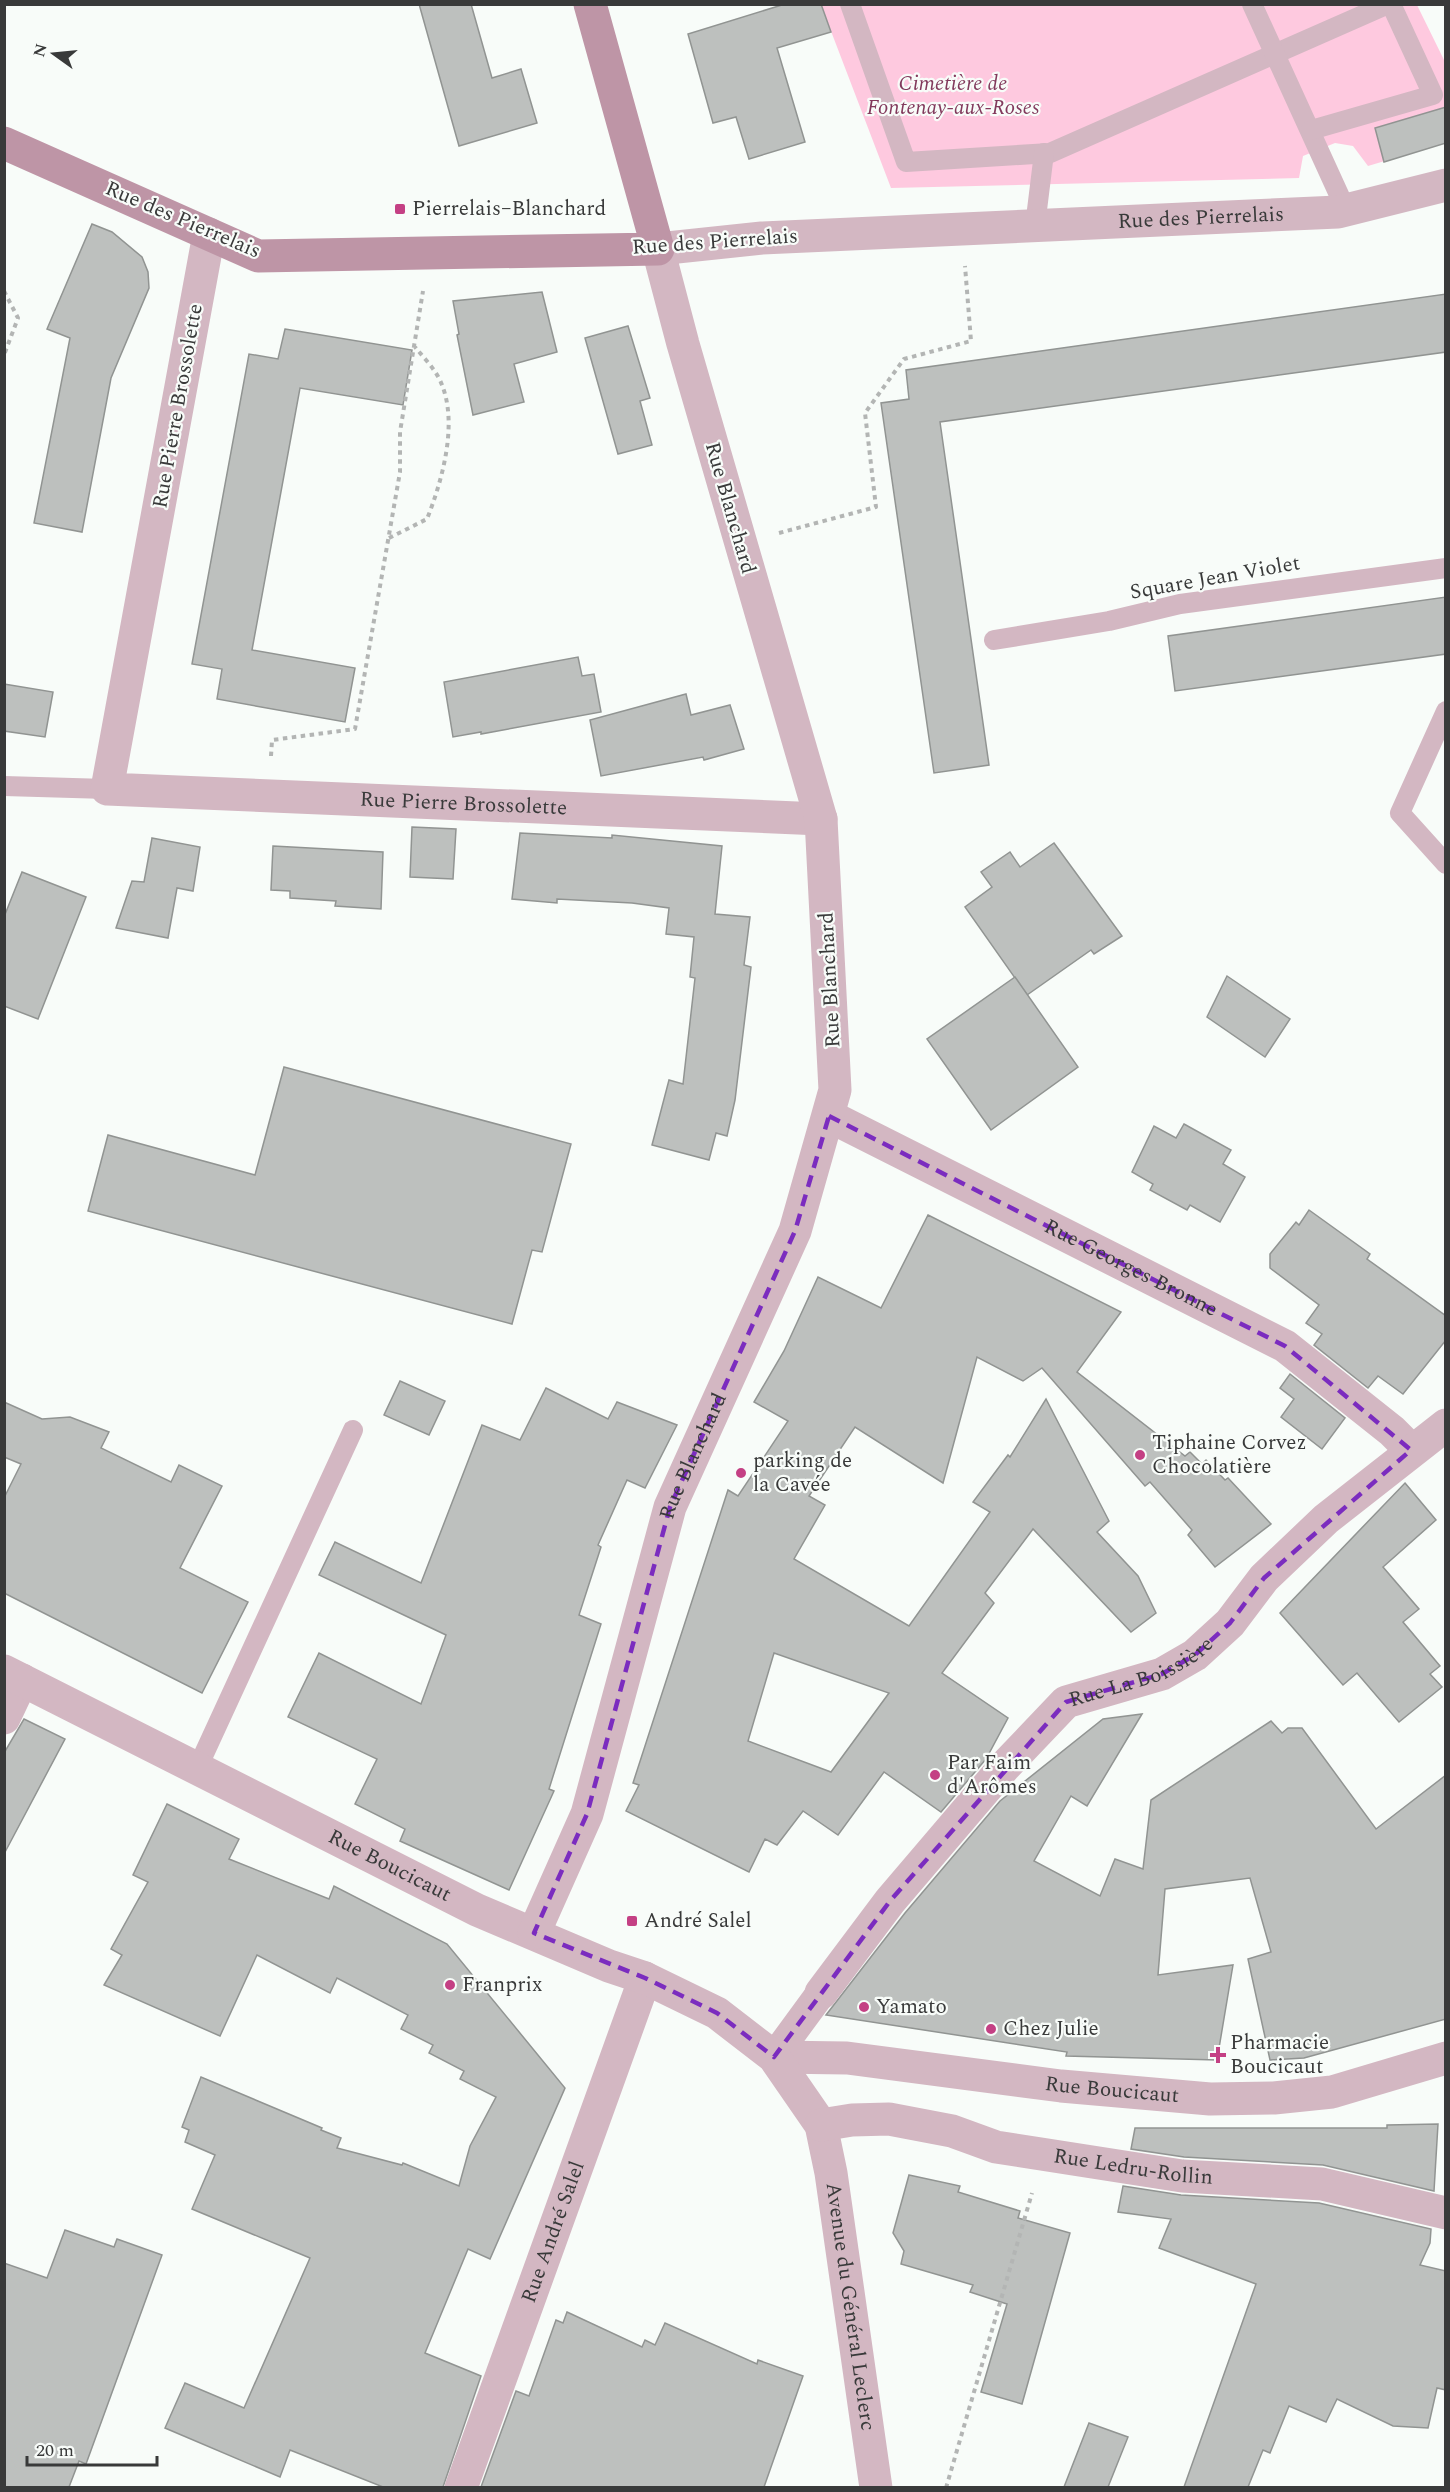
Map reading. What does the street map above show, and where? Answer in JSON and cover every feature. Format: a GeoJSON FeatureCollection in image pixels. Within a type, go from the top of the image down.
{"type":"FeatureCollection","features":[{"type":"Feature","properties":{"kind":"main road","name":"Rue Blanchard"},"geometry":{"type":"LineString","coordinates":[[590,4],[658,249]]}},
{"type":"Feature","properties":{"kind":"main road","name":"Rue des Pierrelais"},"geometry":{"type":"LineString","coordinates":[[4,143],[258,256],[658,249]]}},
{"type":"Feature","properties":{"kind":"street","name":"Rue des Pierrelais"},"geometry":{"type":"LineString","coordinates":[[658,249],[762,238],[1346,210],[1446,185]]}},
{"type":"Feature","properties":{"kind":"street","name":"Rue Pierre Brossolette"},"geometry":{"type":"LineString","coordinates":[[209,234],[107,789],[821,819]]}},
{"type":"Feature","properties":{"kind":"street","name":"Rue Blanchard"},"geometry":{"type":"LineString","coordinates":[[534,1933],[587,1814],[670,1507],[795,1231],[836,1090],[821,819],[658,249]]}},
{"type":"Feature","properties":{"kind":"street","name":"Rue Georges Bronne"},"geometry":{"type":"LineString","coordinates":[[829,1116],[1285,1346],[1392,1431],[1411,1450]]}},
{"type":"Feature","properties":{"kind":"street","name":"Rue La Boissière"},"geometry":{"type":"LineString","coordinates":[[774,2057],[890,1901],[1005,1766],[1066,1702],[1162,1674],[1195,1655],[1230,1623],[1264,1578],[1326,1519],[1411,1450],[1446,1425]]}},
{"type":"Feature","properties":{"kind":"street","name":"Rue Boucicaut"},"geometry":{"type":"LineString","coordinates":[[13,1675],[477,1910],[609,1966],[645,1978],[717,2013],[774,2057],[821,2126]]}},
{"type":"Feature","properties":{"kind":"street"},"geometry":{"type":"LineString","coordinates":[[4,1718],[13,1675]]}},
{"type":"Feature","properties":{"kind":"street","name":"Rue André Salel"},"geometry":{"type":"LineString","coordinates":[[461,2487],[645,1978]]}},
{"type":"Feature","properties":{"kind":"street","name":"Rue Boucicaut"},"geometry":{"type":"LineString","coordinates":[[774,2057],[847,2058],[1061,2086],[1210,2099],[1274,2098],[1332,2092],[1446,2058]]}},
{"type":"Feature","properties":{"kind":"street","name":"Rue Ledru-Rollin"},"geometry":{"type":"LineString","coordinates":[[821,2126],[852,2120],[890,2119],[952,2131],[996,2147],[1182,2176],[1322,2184],[1446,2213]]}},
{"type":"Feature","properties":{"kind":"street","name":"Avenue du Général Leclerc"},"geometry":{"type":"LineString","coordinates":[[821,2126],[831,2173],[876,2487]]}},
{"type":"Feature","properties":{"kind":"lane"},"geometry":{"type":"LineString","coordinates":[[850,4],[906,162],[1044,153],[1390,4],[1433,95],[1311,130]]}},
{"type":"Feature","properties":{"kind":"lane"},"geometry":{"type":"LineString","coordinates":[[1252,4],[1346,210]]}},
{"type":"Feature","properties":{"kind":"lane"},"geometry":{"type":"LineString","coordinates":[[1035,226],[1044,153]]}},
{"type":"Feature","properties":{"kind":"lane","name":"Square Jean Violet"},"geometry":{"type":"LineString","coordinates":[[993,640],[1109,621],[1180,603],[1446,568]]}},
{"type":"Feature","properties":{"kind":"lane"},"geometry":{"type":"LineString","coordinates":[[1446,711],[1400,813],[1446,864]]}},
{"type":"Feature","properties":{"kind":"lane","name":"Rue Pierre Brossolette"},"geometry":{"type":"LineString","coordinates":[[4,786],[107,789]]}},
{"type":"Feature","properties":{"kind":"lane"},"geometry":{"type":"LineString","coordinates":[[197,1770],[353,1430]]}},
{"type":"Feature","properties":{"kind":"path"},"geometry":{"type":"LineString","coordinates":[[741,543],[876,507],[865,413],[904,359],[971,341],[962,229]]}},
{"type":"Feature","properties":{"kind":"path"},"geometry":{"type":"LineString","coordinates":[[269,796],[272,740],[355,729],[400,472],[400,432],[429,253]]}},
{"type":"Feature","properties":{"kind":"path"},"geometry":{"type":"LineString","coordinates":[[4,291],[18,318],[4,355]]}},
{"type":"Feature","properties":{"kind":"path"},"geometry":{"type":"LineString","coordinates":[[389,538],[427,519],[442,480],[448,433],[442,385],[415,346]]}},
{"type":"Feature","properties":{"kind":"path"},"geometry":{"type":"LineString","coordinates":[[946,2487],[1027,2213],[1041,2154]]}},
{"type":"Feature","properties":{"kind":"highlighted area"},"geometry":{"type":"Polygon","coordinates":[[[829,1116],[1285,1346],[1411,1450],[1264,1578],[1230,1623],[1195,1655],[1162,1674],[1066,1702],[890,1901],[774,2057],[717,2013],[645,1978],[534,1933],[587,1814],[670,1507],[795,1231],[829,1116]]]}},
{"type":"Feature","properties":{"kind":"green space","name":"Cimetière de Fontenay-aux-Roses"},"geometry":{"type":"Polygon","coordinates":[[[821,5],[1417,5],[1445,62],[1445,143],[1368,166],[1353,146],[1335,143],[1303,156],[1299,178],[891,188],[821,5]]]}},
{"type":"Feature","properties":{"kind":"building"},"geometry":{"type":"Polygon","coordinates":[[[419,4],[471,4],[492,78],[521,69],[537,123],[459,146],[419,4]]]}},
{"type":"Feature","properties":{"kind":"building"},"geometry":{"type":"Polygon","coordinates":[[[785,4],[821,4],[831,32],[777,48],[805,142],[749,159],[736,117],[713,123],[688,34],[785,4]]]}},
{"type":"Feature","properties":{"kind":"building"},"geometry":{"type":"Polygon","coordinates":[[[1446,107],[1446,143],[1384,162],[1375,128],[1446,107]]]}},
{"type":"Feature","properties":{"kind":"building"},"geometry":{"type":"Polygon","coordinates":[[[92,224],[112,232],[142,257],[148,272],[149,288],[111,378],[82,532],[34,523],[70,338],[47,329],[92,224]]]}},
{"type":"Feature","properties":{"kind":"building"},"geometry":{"type":"Polygon","coordinates":[[[542,292],[557,352],[514,364],[524,402],[473,415],[457,335],[459,334],[453,301],[542,292]]]}},
{"type":"Feature","properties":{"kind":"building"},"geometry":{"type":"Polygon","coordinates":[[[1446,294],[1446,352],[940,422],[989,765],[934,773],[881,403],[909,399],[906,370],[1446,294]]]}},
{"type":"Feature","properties":{"kind":"building"},"geometry":{"type":"Polygon","coordinates":[[[628,326],[650,398],[640,401],[652,445],[618,454],[585,338],[628,326]]]}},
{"type":"Feature","properties":{"kind":"building"},"geometry":{"type":"Polygon","coordinates":[[[285,329],[412,350],[403,405],[300,388],[252,650],[355,668],[345,722],[217,699],[222,669],[192,664],[249,354],[278,359],[285,329]]]}},
{"type":"Feature","properties":{"kind":"building"},"geometry":{"type":"Polygon","coordinates":[[[1446,597],[1446,654],[1175,691],[1168,636],[1446,597]]]}},
{"type":"Feature","properties":{"kind":"building"},"geometry":{"type":"Polygon","coordinates":[[[578,657],[582,676],[594,674],[601,712],[453,737],[444,682],[578,657]]]}},
{"type":"Feature","properties":{"kind":"building"},"geometry":{"type":"Polygon","coordinates":[[[4,684],[53,692],[45,737],[4,731],[4,684]]]}},
{"type":"Feature","properties":{"kind":"building"},"geometry":{"type":"Polygon","coordinates":[[[686,694],[691,715],[730,705],[744,749],[704,760],[703,757],[601,776],[590,720],[686,694]]]}},
{"type":"Feature","properties":{"kind":"building"},"geometry":{"type":"Polygon","coordinates":[[[412,827],[456,829],[453,879],[410,877],[412,827]]]}},
{"type":"Feature","properties":{"kind":"building"},"geometry":{"type":"Polygon","coordinates":[[[520,833],[612,838],[612,835],[722,846],[715,914],[750,917],[744,965],[751,967],[735,1100],[727,1136],[716,1133],[709,1160],[652,1145],[669,1080],[683,1084],[695,978],[690,977],[694,937],[666,934],[669,908],[632,903],[557,899],[557,903],[512,899],[520,833]]]}},
{"type":"Feature","properties":{"kind":"building"},"geometry":{"type":"Polygon","coordinates":[[[152,838],[200,847],[193,891],[177,888],[168,938],[116,928],[132,881],[144,882],[152,838]]]}},
{"type":"Feature","properties":{"kind":"building"},"geometry":{"type":"Polygon","coordinates":[[[1054,843],[1122,936],[1094,954],[1091,950],[1027,995],[965,907],[992,887],[981,872],[1010,852],[1020,867],[1054,843]]]}},
{"type":"Feature","properties":{"kind":"building"},"geometry":{"type":"Polygon","coordinates":[[[273,846],[383,852],[381,909],[335,906],[336,901],[290,898],[290,891],[271,890],[273,846]]]}},
{"type":"Feature","properties":{"kind":"building"},"geometry":{"type":"Polygon","coordinates":[[[22,872],[86,897],[38,1019],[4,1006],[4,917],[22,872]]]}},
{"type":"Feature","properties":{"kind":"building"},"geometry":{"type":"Polygon","coordinates":[[[1227,976],[1290,1019],[1265,1057],[1207,1017],[1227,976]]]}},
{"type":"Feature","properties":{"kind":"building"},"geometry":{"type":"Polygon","coordinates":[[[1015,977],[1078,1067],[991,1130],[927,1039],[1015,977]]]}},
{"type":"Feature","properties":{"kind":"building"},"geometry":{"type":"Polygon","coordinates":[[[284,1067],[571,1144],[542,1252],[532,1250],[512,1324],[88,1211],[108,1135],[255,1175],[284,1067]]]}},
{"type":"Feature","properties":{"kind":"building"},"geometry":{"type":"Polygon","coordinates":[[[1184,1124],[1231,1150],[1223,1164],[1245,1177],[1220,1222],[1190,1205],[1187,1210],[1150,1190],[1153,1184],[1132,1172],[1154,1126],[1176,1138],[1184,1124]]]}},
{"type":"Feature","properties":{"kind":"building"},"geometry":{"type":"Polygon","coordinates":[[[1309,1210],[1370,1254],[1367,1259],[1446,1316],[1446,1340],[1403,1394],[1378,1376],[1368,1388],[1314,1345],[1322,1334],[1306,1323],[1319,1305],[1270,1268],[1270,1254],[1296,1222],[1299,1225],[1309,1210]]]}},
{"type":"Feature","properties":{"kind":"building"},"geometry":{"type":"Polygon","coordinates":[[[928,1215],[1121,1312],[1077,1372],[1185,1456],[1190,1452],[1202,1464],[1206,1460],[1225,1480],[1228,1478],[1271,1524],[1215,1567],[1188,1535],[1192,1530],[1150,1482],[1145,1486],[1042,1368],[1023,1381],[977,1357],[943,1483],[855,1427],[809,1496],[825,1505],[794,1559],[909,1626],[990,1512],[973,1502],[1008,1455],[1010,1457],[1046,1399],[1109,1521],[1097,1532],[1138,1576],[1156,1613],[1131,1632],[1033,1529],[985,1593],[994,1603],[942,1673],[1008,1718],[986,1759],[941,1812],[884,1772],[838,1835],[803,1811],[777,1845],[765,1839],[749,1872],[626,1811],[639,1785],[633,1783],[728,1490],[738,1496],[788,1421],[754,1402],[784,1351],[818,1277],[881,1308],[928,1215]],[[774,1653],[748,1741],[831,1772],[889,1693],[774,1653]]]}},
{"type":"Feature","properties":{"kind":"building"},"geometry":{"type":"Polygon","coordinates":[[[1290,1374],[1345,1418],[1322,1449],[1281,1417],[1294,1399],[1280,1388],[1290,1374]]]}},
{"type":"Feature","properties":{"kind":"building"},"geometry":{"type":"Polygon","coordinates":[[[400,1381],[445,1401],[429,1435],[384,1415],[400,1381]]]}},
{"type":"Feature","properties":{"kind":"building"},"geometry":{"type":"Polygon","coordinates":[[[546,1388],[608,1419],[617,1402],[677,1425],[645,1488],[627,1480],[598,1545],[601,1547],[579,1615],[601,1624],[549,1789],[554,1791],[509,1890],[400,1841],[405,1829],[355,1804],[377,1759],[288,1717],[319,1653],[421,1704],[446,1635],[319,1575],[335,1542],[421,1583],[482,1425],[520,1440],[546,1388]]]}},
{"type":"Feature","properties":{"kind":"building"},"geometry":{"type":"Polygon","coordinates":[[[4,1402],[42,1419],[70,1417],[109,1432],[101,1448],[171,1482],[179,1465],[222,1486],[180,1568],[248,1602],[202,1693],[4,1593],[4,1498],[21,1464],[4,1457],[4,1402]]]}},
{"type":"Feature","properties":{"kind":"building"},"geometry":{"type":"Polygon","coordinates":[[[1405,1483],[1436,1520],[1383,1567],[1419,1609],[1403,1622],[1440,1666],[1430,1674],[1442,1687],[1399,1722],[1357,1673],[1343,1685],[1280,1613],[1405,1483]]]}},
{"type":"Feature","properties":{"kind":"building"},"geometry":{"type":"Polygon","coordinates":[[[1142,1714],[1087,1806],[1071,1796],[1034,1861],[1100,1896],[1115,1859],[1143,1869],[1151,1800],[1271,1721],[1282,1733],[1288,1728],[1302,1728],[1376,1829],[1446,1775],[1446,2019],[1304,2058],[1270,2060],[1248,1959],[1271,1952],[1250,1878],[1165,1889],[1158,1975],[1233,1965],[1217,2060],[1066,2056],[1067,2052],[826,2015],[905,1913],[1000,1801],[1103,1719],[1142,1714]]]}},
{"type":"Feature","properties":{"kind":"building"},"geometry":{"type":"Polygon","coordinates":[[[24,1719],[65,1739],[4,1854],[4,1753],[24,1719]]]}},
{"type":"Feature","properties":{"kind":"building"},"geometry":{"type":"Polygon","coordinates":[[[167,1804],[239,1839],[229,1859],[329,1899],[334,1886],[447,1944],[565,2088],[490,2259],[468,2249],[425,2353],[481,2376],[443,2487],[383,2487],[290,2450],[280,2477],[165,2428],[185,2383],[244,2408],[310,2258],[192,2209],[215,2155],[185,2142],[189,2130],[182,2127],[201,2077],[322,2128],[321,2130],[341,2138],[337,2148],[402,2165],[403,2163],[459,2186],[470,2146],[496,2097],[460,2079],[464,2071],[429,2053],[433,2045],[401,2029],[408,2015],[337,1978],[330,1993],[257,1955],[220,2036],[104,1985],[122,1955],[111,1949],[148,1882],[133,1875],[167,1804]]]}},
{"type":"Feature","properties":{"kind":"building"},"geometry":{"type":"Polygon","coordinates":[[[1438,2124],[1434,2191],[1323,2165],[1184,2157],[1131,2149],[1135,2128],[1387,2128],[1387,2125],[1438,2124]]]}},
{"type":"Feature","properties":{"kind":"building"},"geometry":{"type":"Polygon","coordinates":[[[909,2175],[960,2186],[958,2192],[1020,2211],[1018,2218],[1070,2233],[1022,2404],[981,2392],[1007,2304],[970,2292],[973,2285],[901,2264],[904,2251],[893,2233],[909,2175]]]}},
{"type":"Feature","properties":{"kind":"building"},"geometry":{"type":"Polygon","coordinates":[[[1123,2186],[1181,2195],[1319,2203],[1431,2229],[1430,2243],[1420,2265],[1446,2271],[1446,2390],[1437,2388],[1428,2428],[1393,2426],[1337,2399],[1326,2422],[1289,2406],[1270,2453],[1263,2450],[1248,2487],[1184,2487],[1256,2284],[1159,2248],[1171,2219],[1118,2212],[1123,2186]]]}},
{"type":"Feature","properties":{"kind":"building"},"geometry":{"type":"Polygon","coordinates":[[[65,2230],[114,2247],[117,2239],[162,2255],[86,2464],[79,2461],[69,2487],[4,2487],[4,2263],[47,2278],[65,2230]]]}},
{"type":"Feature","properties":{"kind":"building"},"geometry":{"type":"Polygon","coordinates":[[[567,2312],[642,2347],[645,2340],[655,2345],[665,2323],[757,2364],[758,2360],[803,2376],[764,2487],[481,2487],[516,2391],[529,2396],[556,2320],[563,2323],[567,2312]]]}},
{"type":"Feature","properties":{"kind":"building"},"geometry":{"type":"Polygon","coordinates":[[[1089,2423],[1128,2437],[1108,2487],[1064,2487],[1089,2423]]]}},
{"type":"Feature","properties":{"kind":"place","name":"Pierrelais–Blanchard"},"geometry":{"type":"Point","coordinates":[400,209]}},
{"type":"Feature","properties":{"kind":"place","name":"Tiphaine Corvez Chocolatière"},"geometry":{"type":"Point","coordinates":[1140,1455]}},
{"type":"Feature","properties":{"kind":"place","name":"parking de la Cavée"},"geometry":{"type":"Point","coordinates":[741,1473]}},
{"type":"Feature","properties":{"kind":"place","name":"Par Faim d'Arômes"},"geometry":{"type":"Point","coordinates":[935,1775]}},
{"type":"Feature","properties":{"kind":"place","name":"André Salel"},"geometry":{"type":"Point","coordinates":[632,1921]}},
{"type":"Feature","properties":{"kind":"place","name":"Franprix"},"geometry":{"type":"Point","coordinates":[450,1985]}},
{"type":"Feature","properties":{"kind":"place","name":"Yamato"},"geometry":{"type":"Point","coordinates":[864,2007]}},
{"type":"Feature","properties":{"kind":"place","name":"Chez Julie"},"geometry":{"type":"Point","coordinates":[991,2029]}},
{"type":"Feature","properties":{"kind":"place","name":"Pharmacie Boucicaut"},"geometry":{"type":"Point","coordinates":[1218,2055]}}]}
